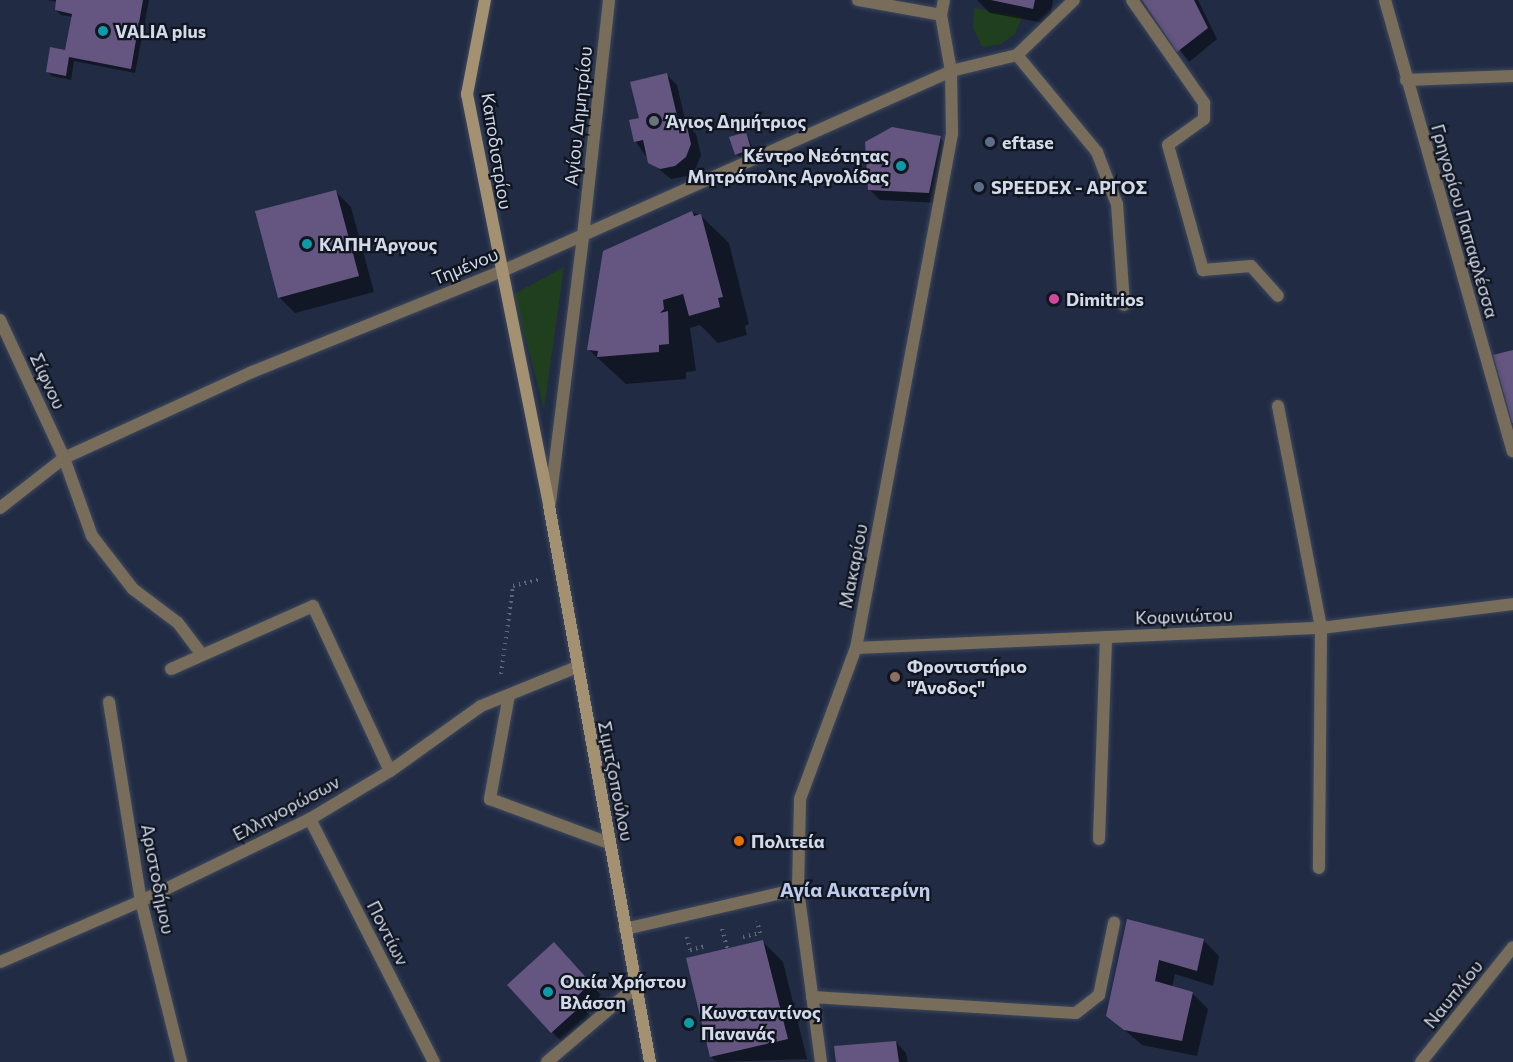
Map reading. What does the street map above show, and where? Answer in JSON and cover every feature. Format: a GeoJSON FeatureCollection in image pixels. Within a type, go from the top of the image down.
{"type":"FeatureCollection","features":[{"type":"Feature","properties":{"kind":"main road","name":"Καποδιστρίου"},"geometry":{"type":"LineString","coordinates":[[485,0],[466,94],[500,272]]}},
{"type":"Feature","properties":{"kind":"main road","name":"Σιμιτζοπούλου"},"geometry":{"type":"LineString","coordinates":[[500,272],[549,506],[650,1062]]}},
{"type":"Feature","properties":{"kind":"street","name":"Αγίου Δημητρίου"},"geometry":{"type":"LineString","coordinates":[[583,236],[609,0]]}},
{"type":"Feature","properties":{"kind":"street"},"geometry":{"type":"LineString","coordinates":[[858,0],[941,15],[944,0]]}},
{"type":"Feature","properties":{"kind":"street"},"geometry":{"type":"LineString","coordinates":[[1074,0],[1017,55],[1097,152],[1117,204],[1124,305]]}},
{"type":"Feature","properties":{"kind":"street"},"geometry":{"type":"LineString","coordinates":[[1132,0],[1203,103],[1203,119],[1168,145],[1203,270],[1251,266],[1278,296]]}},
{"type":"Feature","properties":{"kind":"street","name":"Γρηγορίου Παπαφλέσσα"},"geometry":{"type":"LineString","coordinates":[[1385,0],[1513,451]]}},
{"type":"Feature","properties":{"kind":"street","name":"Μακαρίου"},"geometry":{"type":"LineString","coordinates":[[821,1062],[798,889],[800,799],[856,648],[952,134],[951,71],[941,15]]}},
{"type":"Feature","properties":{"kind":"street","name":"Τημένου"},"geometry":{"type":"LineString","coordinates":[[0,508],[64,458],[252,372],[500,272],[951,71],[1017,55]]}},
{"type":"Feature","properties":{"kind":"street"},"geometry":{"type":"LineString","coordinates":[[1406,80],[1513,76]]}},
{"type":"Feature","properties":{"kind":"street","name":"Σιμιτζοπούλου"},"geometry":{"type":"LineString","coordinates":[[549,506],[583,236]]}},
{"type":"Feature","properties":{"kind":"street","name":"Σίφνου"},"geometry":{"type":"LineString","coordinates":[[0,320],[64,458],[92,536],[133,589],[178,622],[202,655]]}},
{"type":"Feature","properties":{"kind":"street"},"geometry":{"type":"LineString","coordinates":[[1278,406],[1321,628],[1319,868]]}},
{"type":"Feature","properties":{"kind":"street","name":"Κοφινιώτου"},"geometry":{"type":"LineString","coordinates":[[856,648],[1321,628],[1513,604]]}},
{"type":"Feature","properties":{"kind":"street"},"geometry":{"type":"LineString","coordinates":[[171,669],[313,606],[390,771]]}},
{"type":"Feature","properties":{"kind":"street"},"geometry":{"type":"LineString","coordinates":[[1099,838],[1106,637]]}},
{"type":"Feature","properties":{"kind":"street","name":"Ελληνορώσων"},"geometry":{"type":"LineString","coordinates":[[0,962],[141,901],[310,819],[390,771],[482,706],[577,667]]}},
{"type":"Feature","properties":{"kind":"street"},"geometry":{"type":"LineString","coordinates":[[503,697],[490,799],[609,843]]}},
{"type":"Feature","properties":{"kind":"street","name":"Αριστοδήμου"},"geometry":{"type":"LineString","coordinates":[[109,702],[141,901],[181,1062]]}},
{"type":"Feature","properties":{"kind":"street","name":"Ποντίων"},"geometry":{"type":"LineString","coordinates":[[310,819],[434,1062]]}},
{"type":"Feature","properties":{"kind":"street"},"geometry":{"type":"LineString","coordinates":[[625,929],[798,889]]}},
{"type":"Feature","properties":{"kind":"street"},"geometry":{"type":"LineString","coordinates":[[812,997],[1076,1012],[1099,995],[1114,923]]}},
{"type":"Feature","properties":{"kind":"street","name":"Ναυπλίου"},"geometry":{"type":"LineString","coordinates":[[1421,1062],[1513,947]]}},
{"type":"Feature","properties":{"kind":"street"},"geometry":{"type":"LineString","coordinates":[[547,1062],[635,987]]}},
{"type":"Feature","properties":{"kind":"path"},"geometry":{"type":"LineString","coordinates":[[503,697],[513,586],[560,574]]}},
{"type":"Feature","properties":{"kind":"path"},"geometry":{"type":"LineString","coordinates":[[744,937],[760,933]]}},
{"type":"Feature","properties":{"kind":"path"},"geometry":{"type":"LineString","coordinates":[[690,950],[706,946]]}},
{"type":"Feature","properties":{"kind":"green space"},"geometry":{"type":"Polygon","coordinates":[[[974,7],[1022,17],[1015,34],[1001,44],[982,47],[973,28],[974,7]]]}},
{"type":"Feature","properties":{"kind":"green space"},"geometry":{"type":"Polygon","coordinates":[[[564,267],[544,409],[514,294],[564,267]]]}},
{"type":"Feature","properties":{"kind":"building","name":"VALIA plus"},"geometry":{"type":"Polygon","coordinates":[[[56,0],[143,0],[131,69],[69,57],[66,76],[46,72],[50,47],[65,50],[72,14],[55,10],[56,0]]]}},
{"type":"Feature","properties":{"kind":"building"},"geometry":{"type":"Polygon","coordinates":[[[991,0],[1035,0],[1033,9],[991,0]]]}},
{"type":"Feature","properties":{"kind":"building"},"geometry":{"type":"Polygon","coordinates":[[[1142,0],[1194,0],[1208,28],[1177,52],[1142,0]]]}},
{"type":"Feature","properties":{"kind":"building","name":"Άγιος Δημήτριος"},"geometry":{"type":"Polygon","coordinates":[[[667,73],[679,124],[686,122],[691,144],[686,157],[675,166],[660,169],[648,163],[643,140],[634,142],[629,120],[639,118],[630,82],[667,73]]]}},
{"type":"Feature","properties":{"kind":"building","name":"Κέντρο Νεότητας Μητρόπολης Αργολίδας"},"geometry":{"type":"Polygon","coordinates":[[[892,127],[941,136],[929,193],[868,190],[865,142],[892,127]]]}},
{"type":"Feature","properties":{"kind":"building"},"geometry":{"type":"Polygon","coordinates":[[[746,132],[751,149],[735,155],[729,137],[746,132]]]}},
{"type":"Feature","properties":{"kind":"building","name":"ΚΑΠΗ Άργους"},"geometry":{"type":"Polygon","coordinates":[[[336,190],[359,276],[278,298],[255,211],[336,190]]]}},
{"type":"Feature","properties":{"kind":"building"},"geometry":{"type":"Polygon","coordinates":[[[692,211],[694,216],[701,214],[723,297],[718,298],[720,307],[689,316],[683,294],[663,300],[664,309],[660,313],[668,311],[669,344],[659,345],[659,352],[597,357],[598,351],[587,350],[603,251],[692,211]]]}},
{"type":"Feature","properties":{"kind":"building"},"geometry":{"type":"Polygon","coordinates":[[[1513,350],[1513,423],[1512,423],[1493,355],[1513,350]]]}},
{"type":"Feature","properties":{"kind":"building"},"geometry":{"type":"Polygon","coordinates":[[[1127,919],[1204,939],[1197,971],[1159,960],[1155,981],[1193,992],[1182,1041],[1124,1030],[1106,1016],[1127,919]]]}},
{"type":"Feature","properties":{"kind":"building"},"geometry":{"type":"Polygon","coordinates":[[[763,940],[788,1039],[710,1057],[686,958],[763,940]]]}},
{"type":"Feature","properties":{"kind":"building","name":"Οικία Χρήστου Βλάσση"},"geometry":{"type":"Polygon","coordinates":[[[554,942],[591,983],[575,998],[581,1006],[551,1033],[507,985],[554,942]]]}},
{"type":"Feature","properties":{"kind":"building"},"geometry":{"type":"Polygon","coordinates":[[[896,1041],[899,1062],[836,1062],[834,1046],[896,1041]]]}},
{"type":"Feature","properties":{"kind":"place","name":"VALIA plus"},"geometry":{"type":"Point","coordinates":[103,31]}},
{"type":"Feature","properties":{"kind":"place","name":"Άγιος Δημήτριος"},"geometry":{"type":"Point","coordinates":[654,121]}},
{"type":"Feature","properties":{"kind":"place","name":"eftase"},"geometry":{"type":"Point","coordinates":[990,142]}},
{"type":"Feature","properties":{"kind":"place","name":"Κέντρο Νεότητας Μητρόπολης Αργολίδας"},"geometry":{"type":"Point","coordinates":[901,166]}},
{"type":"Feature","properties":{"kind":"place","name":"SPEEDEX - ΑΡΓΟΣ"},"geometry":{"type":"Point","coordinates":[979,187]}},
{"type":"Feature","properties":{"kind":"place","name":"ΚΑΠΗ Άργους"},"geometry":{"type":"Point","coordinates":[307,244]}},
{"type":"Feature","properties":{"kind":"place","name":"Dimitrios"},"geometry":{"type":"Point","coordinates":[1054,299]}},
{"type":"Feature","properties":{"kind":"place","name":"Φροντιστήριο \"Άνοδος\""},"geometry":{"type":"Point","coordinates":[895,677]}},
{"type":"Feature","properties":{"kind":"place","name":"Πολιτεία"},"geometry":{"type":"Point","coordinates":[739,841]}},
{"type":"Feature","properties":{"kind":"place","name":"Οικία Χρήστου Βλάσση"},"geometry":{"type":"Point","coordinates":[548,992]}},
{"type":"Feature","properties":{"kind":"place","name":"Κωνσταντίνος Πανανάς"},"geometry":{"type":"Point","coordinates":[689,1023]}},
{"type":"Feature","properties":{"kind":"district","name":"Αγία Αικατερίνη"},"geometry":{"type":"Point","coordinates":[855,889]}}]}
